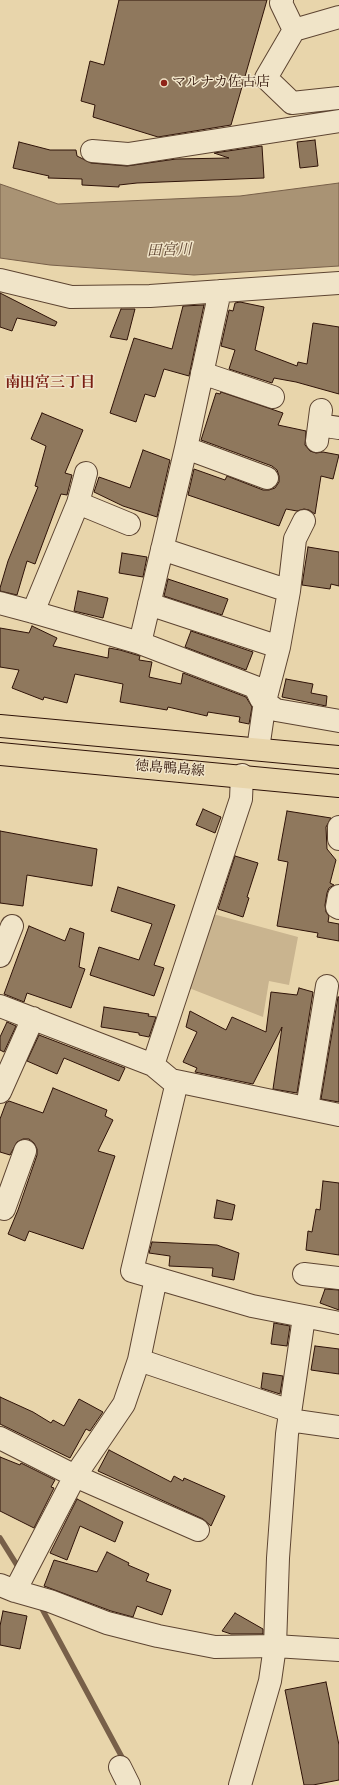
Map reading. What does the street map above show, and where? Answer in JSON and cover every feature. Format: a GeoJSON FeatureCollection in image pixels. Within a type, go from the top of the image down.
{"type":"FeatureCollection","features":[{"type":"Feature","properties":{"kind":"main road","name":"徳島鴨島線"},"geometry":{"type":"LineString","coordinates":[[0,726],[339,757]]}},
{"type":"Feature","properties":{"kind":"main road","name":"徳島鴨島線"},"geometry":{"type":"LineString","coordinates":[[0,754],[242,775],[339,786]]}},
{"type":"Feature","properties":{"kind":"street"},"geometry":{"type":"LineString","coordinates":[[282,0],[281,3],[294,30]]}},
{"type":"Feature","properties":{"kind":"street"},"geometry":{"type":"LineString","coordinates":[[339,17],[294,30],[266,78],[292,104],[339,98]]}},
{"type":"Feature","properties":{"kind":"street"},"geometry":{"type":"LineString","coordinates":[[92,150],[128,154],[339,121]]}},
{"type":"Feature","properties":{"kind":"street"},"geometry":{"type":"LineString","coordinates":[[0,280],[71,297],[150,296],[339,283]]}},
{"type":"Feature","properties":{"kind":"street"},"geometry":{"type":"LineString","coordinates":[[140,643],[186,448],[220,291]]}},
{"type":"Feature","properties":{"kind":"street"},"geometry":{"type":"LineString","coordinates":[[202,373],[273,397]]}},
{"type":"Feature","properties":{"kind":"street"},"geometry":{"type":"LineString","coordinates":[[186,448],[267,478]]}},
{"type":"Feature","properties":{"kind":"street"},"geometry":{"type":"LineString","coordinates":[[33,612],[78,503],[86,473]]}},
{"type":"Feature","properties":{"kind":"street"},"geometry":{"type":"LineString","coordinates":[[78,503],[129,524]]}},
{"type":"Feature","properties":{"kind":"street"},"geometry":{"type":"LineString","coordinates":[[258,749],[264,701],[279,647],[289,591],[295,539],[304,521]]}},
{"type":"Feature","properties":{"kind":"street"},"geometry":{"type":"LineString","coordinates":[[162,549],[289,591]]}},
{"type":"Feature","properties":{"kind":"street"},"geometry":{"type":"LineString","coordinates":[[0,604],[140,643],[255,687],[261,699],[276,710],[339,721]]}},
{"type":"Feature","properties":{"kind":"street"},"geometry":{"type":"LineString","coordinates":[[149,604],[279,647]]}},
{"type":"Feature","properties":{"kind":"street"},"geometry":{"type":"LineString","coordinates":[[153,1065],[241,799],[242,775]]}},
{"type":"Feature","properties":{"kind":"street"},"geometry":{"type":"LineString","coordinates":[[339,827],[339,839]]}},
{"type":"Feature","properties":{"kind":"street"},"geometry":{"type":"LineString","coordinates":[[339,896],[337,907],[339,908]]}},
{"type":"Feature","properties":{"kind":"street"},"geometry":{"type":"LineString","coordinates":[[0,956],[12,926]]}},
{"type":"Feature","properties":{"kind":"street"},"geometry":{"type":"LineString","coordinates":[[307,1108],[326,986]]}},
{"type":"Feature","properties":{"kind":"street"},"geometry":{"type":"LineString","coordinates":[[0,1006],[153,1065],[171,1080],[177,1082],[339,1115]]}},
{"type":"Feature","properties":{"kind":"street"},"geometry":{"type":"LineString","coordinates":[[0,1092],[33,1018]]}},
{"type":"Feature","properties":{"kind":"street"},"geometry":{"type":"LineString","coordinates":[[177,1082],[132,1271],[252,1306],[339,1323]]}},
{"type":"Feature","properties":{"kind":"street"},"geometry":{"type":"LineString","coordinates":[[4,1209],[8,1176],[25,1151]]}},
{"type":"Feature","properties":{"kind":"street"},"geometry":{"type":"LineString","coordinates":[[304,1274],[339,1278]]}},
{"type":"Feature","properties":{"kind":"street"},"geometry":{"type":"LineString","coordinates":[[156,1278],[139,1360],[124,1404],[75,1476],[8,1588],[50,1601],[107,1623],[158,1636],[215,1647],[275,1646],[339,1650]]}},
{"type":"Feature","properties":{"kind":"street"},"geometry":{"type":"LineString","coordinates":[[240,1785],[270,1681],[275,1646],[278,1558],[290,1416],[304,1317]]}},
{"type":"Feature","properties":{"kind":"street"},"geometry":{"type":"LineString","coordinates":[[139,1360],[290,1416],[339,1427]]}},
{"type":"Feature","properties":{"kind":"street"},"geometry":{"type":"LineString","coordinates":[[0,1438],[75,1476],[198,1530]]}},
{"type":"Feature","properties":{"kind":"shaded area"},"geometry":{"type":"Polygon","coordinates":[[[213,914],[298,937],[289,985],[269,981],[263,1017],[189,988],[213,914]]]}},
{"type":"Feature","properties":{"kind":"water","name":"田宮川"},"geometry":{"type":"Polygon","coordinates":[[[339,183],[339,266],[194,275],[50,265],[0,258],[0,184],[58,204],[240,196],[339,183]]]}},
{"type":"Feature","properties":{"kind":"building","name":"マルナカ佐古店"},"geometry":{"type":"Polygon","coordinates":[[[119,0],[267,0],[231,125],[158,137],[93,117],[95,105],[81,101],[90,61],[104,65],[119,0]]]}},
{"type":"Feature","properties":{"kind":"building"},"geometry":{"type":"Polygon","coordinates":[[[315,140],[318,166],[300,168],[297,142],[315,140]]]}},
{"type":"Feature","properties":{"kind":"building"},"geometry":{"type":"Polygon","coordinates":[[[19,142],[50,150],[76,150],[77,156],[91,163],[127,166],[176,159],[229,158],[214,153],[262,146],[264,178],[137,183],[119,185],[119,187],[82,185],[82,179],[48,178],[49,176],[13,168],[19,142]]]}},
{"type":"Feature","properties":{"kind":"building"},"geometry":{"type":"Polygon","coordinates":[[[0,293],[57,322],[55,326],[17,318],[12,331],[0,327],[0,293]]]}},
{"type":"Feature","properties":{"kind":"building"},"geometry":{"type":"Polygon","coordinates":[[[240,302],[264,307],[255,350],[297,366],[298,362],[307,364],[313,323],[339,327],[339,394],[296,382],[274,378],[272,383],[229,369],[235,350],[221,346],[229,310],[233,311],[235,303],[240,302]]]}},
{"type":"Feature","properties":{"kind":"building"},"geometry":{"type":"Polygon","coordinates":[[[204,305],[189,376],[164,369],[155,397],[145,394],[136,422],[110,413],[134,338],[172,349],[183,306],[204,305]]]}},
{"type":"Feature","properties":{"kind":"building"},"geometry":{"type":"Polygon","coordinates":[[[121,309],[135,309],[127,340],[110,337],[121,309]]]}},
{"type":"Feature","properties":{"kind":"building"},"geometry":{"type":"Polygon","coordinates":[[[221,392],[283,413],[278,425],[306,431],[305,445],[310,451],[339,455],[333,479],[321,476],[315,514],[304,509],[297,511],[286,509],[279,526],[188,495],[194,469],[225,480],[227,476],[263,490],[275,488],[279,482],[277,470],[272,466],[201,440],[216,393],[220,394],[221,392]]]}},
{"type":"Feature","properties":{"kind":"building"},"geometry":{"type":"Polygon","coordinates":[[[42,413],[83,430],[65,473],[72,475],[67,495],[61,494],[35,564],[27,561],[17,595],[0,591],[0,588],[8,561],[38,487],[35,486],[46,446],[31,439],[42,413]]]}},
{"type":"Feature","properties":{"kind":"building"},"geometry":{"type":"Polygon","coordinates":[[[143,450],[170,460],[157,517],[123,506],[94,492],[99,477],[130,488],[143,450]]]}},
{"type":"Feature","properties":{"kind":"building"},"geometry":{"type":"Polygon","coordinates":[[[308,547],[339,552],[339,586],[331,584],[330,589],[302,585],[308,547]]]}},
{"type":"Feature","properties":{"kind":"building"},"geometry":{"type":"Polygon","coordinates":[[[122,553],[147,557],[143,577],[119,573],[122,553]]]}},
{"type":"Feature","properties":{"kind":"building"},"geometry":{"type":"Polygon","coordinates":[[[168,579],[228,599],[222,615],[164,596],[168,579]]]}},
{"type":"Feature","properties":{"kind":"building"},"geometry":{"type":"Polygon","coordinates":[[[78,591],[108,598],[103,618],[74,611],[78,591]]]}},
{"type":"Feature","properties":{"kind":"building"},"geometry":{"type":"Polygon","coordinates":[[[32,626],[57,638],[53,646],[108,658],[109,648],[120,650],[140,656],[139,660],[152,662],[149,677],[181,684],[183,673],[246,697],[252,707],[249,724],[239,722],[240,717],[208,712],[207,716],[168,707],[167,710],[120,702],[123,684],[75,674],[67,703],[44,697],[43,700],[12,688],[19,670],[0,667],[0,628],[29,633],[32,626]]]}},
{"type":"Feature","properties":{"kind":"building"},"geometry":{"type":"Polygon","coordinates":[[[191,631],[253,652],[246,670],[185,647],[191,631]]]}},
{"type":"Feature","properties":{"kind":"building"},"geometry":{"type":"Polygon","coordinates":[[[286,679],[313,684],[311,693],[327,696],[326,706],[282,697],[286,679]]]}},
{"type":"Feature","properties":{"kind":"building"},"geometry":{"type":"Polygon","coordinates":[[[203,809],[221,817],[215,833],[196,825],[203,809]]]}},
{"type":"Feature","properties":{"kind":"building"},"geometry":{"type":"Polygon","coordinates":[[[287,811],[331,818],[326,827],[327,849],[336,860],[330,883],[334,885],[329,888],[325,905],[326,912],[329,916],[328,922],[339,924],[339,941],[317,937],[318,933],[277,926],[288,862],[278,860],[287,811]]]}},
{"type":"Feature","properties":{"kind":"building"},"geometry":{"type":"Polygon","coordinates":[[[0,831],[97,849],[92,886],[27,875],[23,906],[0,903],[0,831]]]}},
{"type":"Feature","properties":{"kind":"building"},"geometry":{"type":"Polygon","coordinates":[[[235,856],[258,863],[247,897],[249,898],[243,917],[218,909],[235,856]]]}},
{"type":"Feature","properties":{"kind":"building"},"geometry":{"type":"Polygon","coordinates":[[[118,887],[175,905],[154,965],[164,968],[154,996],[90,975],[99,947],[139,960],[152,924],[111,911],[118,887]]]}},
{"type":"Feature","properties":{"kind":"building"},"geometry":{"type":"Polygon","coordinates":[[[29,926],[65,941],[70,928],[84,933],[79,967],[85,969],[71,1008],[27,993],[24,1002],[4,994],[29,926]]]}},
{"type":"Feature","properties":{"kind":"building"},"geometry":{"type":"Polygon","coordinates":[[[299,988],[313,992],[297,1093],[273,1089],[282,1027],[253,1084],[195,1072],[197,1068],[183,1062],[197,1032],[186,1027],[190,1011],[226,1030],[232,1017],[266,1032],[271,992],[297,995],[299,988]]]}},
{"type":"Feature","properties":{"kind":"building"},"geometry":{"type":"Polygon","coordinates":[[[339,997],[339,1102],[321,1099],[339,997]]]}},
{"type":"Feature","properties":{"kind":"building"},"geometry":{"type":"Polygon","coordinates":[[[104,1007],[149,1014],[148,1016],[156,1017],[149,1037],[139,1035],[139,1033],[101,1027],[104,1007]]]}},
{"type":"Feature","properties":{"kind":"building"},"geometry":{"type":"Polygon","coordinates":[[[7,1022],[16,1026],[4,1052],[0,1050],[0,1037],[7,1022]]]}},
{"type":"Feature","properties":{"kind":"building"},"geometry":{"type":"Polygon","coordinates":[[[39,1035],[125,1068],[119,1081],[64,1058],[57,1074],[27,1061],[39,1035]]]}},
{"type":"Feature","properties":{"kind":"building"},"geometry":{"type":"Polygon","coordinates":[[[53,1088],[107,1110],[105,1116],[113,1120],[98,1151],[115,1156],[83,1249],[29,1231],[25,1241],[8,1234],[37,1155],[37,1149],[34,1143],[29,1139],[23,1139],[17,1142],[10,1155],[0,1152],[0,1119],[6,1103],[9,1101],[43,1113],[53,1088]]]}},
{"type":"Feature","properties":{"kind":"building"},"geometry":{"type":"Polygon","coordinates":[[[323,1181],[339,1183],[339,1255],[306,1250],[308,1231],[312,1232],[316,1209],[320,1210],[323,1181]]]}},
{"type":"Feature","properties":{"kind":"building"},"geometry":{"type":"Polygon","coordinates":[[[217,1200],[235,1205],[232,1220],[214,1218],[217,1200]]]}},
{"type":"Feature","properties":{"kind":"building"},"geometry":{"type":"Polygon","coordinates":[[[152,1242],[217,1245],[239,1253],[234,1280],[212,1276],[213,1268],[169,1266],[170,1256],[149,1253],[152,1242]]]}},
{"type":"Feature","properties":{"kind":"building"},"geometry":{"type":"Polygon","coordinates":[[[325,1289],[339,1290],[339,1310],[320,1303],[325,1289]]]}},
{"type":"Feature","properties":{"kind":"building"},"geometry":{"type":"Polygon","coordinates":[[[274,1323],[290,1326],[287,1346],[271,1344],[274,1323]]]}},
{"type":"Feature","properties":{"kind":"building"},"geometry":{"type":"Polygon","coordinates":[[[315,1346],[339,1349],[339,1374],[311,1370],[315,1346]]]}},
{"type":"Feature","properties":{"kind":"building"},"geometry":{"type":"Polygon","coordinates":[[[263,1373],[283,1376],[280,1394],[261,1388],[263,1373]]]}},
{"type":"Feature","properties":{"kind":"building"},"geometry":{"type":"Polygon","coordinates":[[[0,1397],[33,1412],[51,1423],[53,1420],[64,1426],[79,1399],[103,1412],[90,1431],[86,1429],[70,1458],[0,1424],[0,1397]]]}},
{"type":"Feature","properties":{"kind":"building"},"geometry":{"type":"Polygon","coordinates":[[[109,1450],[171,1482],[174,1476],[183,1481],[184,1478],[225,1496],[211,1526],[203,1519],[98,1471],[109,1450]]]}},
{"type":"Feature","properties":{"kind":"building"},"geometry":{"type":"Polygon","coordinates":[[[0,1457],[20,1465],[21,1463],[55,1480],[51,1487],[54,1488],[34,1528],[0,1511],[0,1457]]]}},
{"type":"Feature","properties":{"kind":"building"},"geometry":{"type":"Polygon","coordinates":[[[77,1499],[123,1522],[115,1542],[80,1526],[67,1560],[50,1553],[77,1499]]]}},
{"type":"Feature","properties":{"kind":"building"},"geometry":{"type":"Polygon","coordinates":[[[107,1552],[129,1563],[128,1565],[149,1574],[146,1581],[171,1590],[162,1615],[137,1606],[133,1617],[111,1611],[44,1586],[54,1560],[97,1572],[107,1552]]]}},
{"type":"Feature","properties":{"kind":"building"},"geometry":{"type":"Polygon","coordinates":[[[3,1611],[27,1616],[20,1649],[0,1645],[0,1626],[3,1611]]]}},
{"type":"Feature","properties":{"kind":"building"},"geometry":{"type":"Polygon","coordinates":[[[235,1613],[263,1629],[263,1634],[231,1634],[222,1631],[235,1613]]]}},
{"type":"Feature","properties":{"kind":"building"},"geometry":{"type":"Polygon","coordinates":[[[326,1682],[339,1745],[339,1780],[313,1785],[304,1785],[285,1690],[326,1682]]]}},
{"type":"Feature","properties":{"kind":"waterway"},"geometry":{"type":"LineString","coordinates":[[0,1538],[20,1570]]}},
{"type":"Feature","properties":{"kind":"waterway"},"geometry":{"type":"LineString","coordinates":[[40,1605],[124,1761]]}},
{"type":"Feature","properties":{"kind":"place","name":"マルナカ佐古店"},"geometry":{"type":"Point","coordinates":[164,83]}},
{"type":"Feature","properties":{"kind":"district","name":"南田宮三丁目"},"geometry":{"type":"Point","coordinates":[50,383]}}]}
